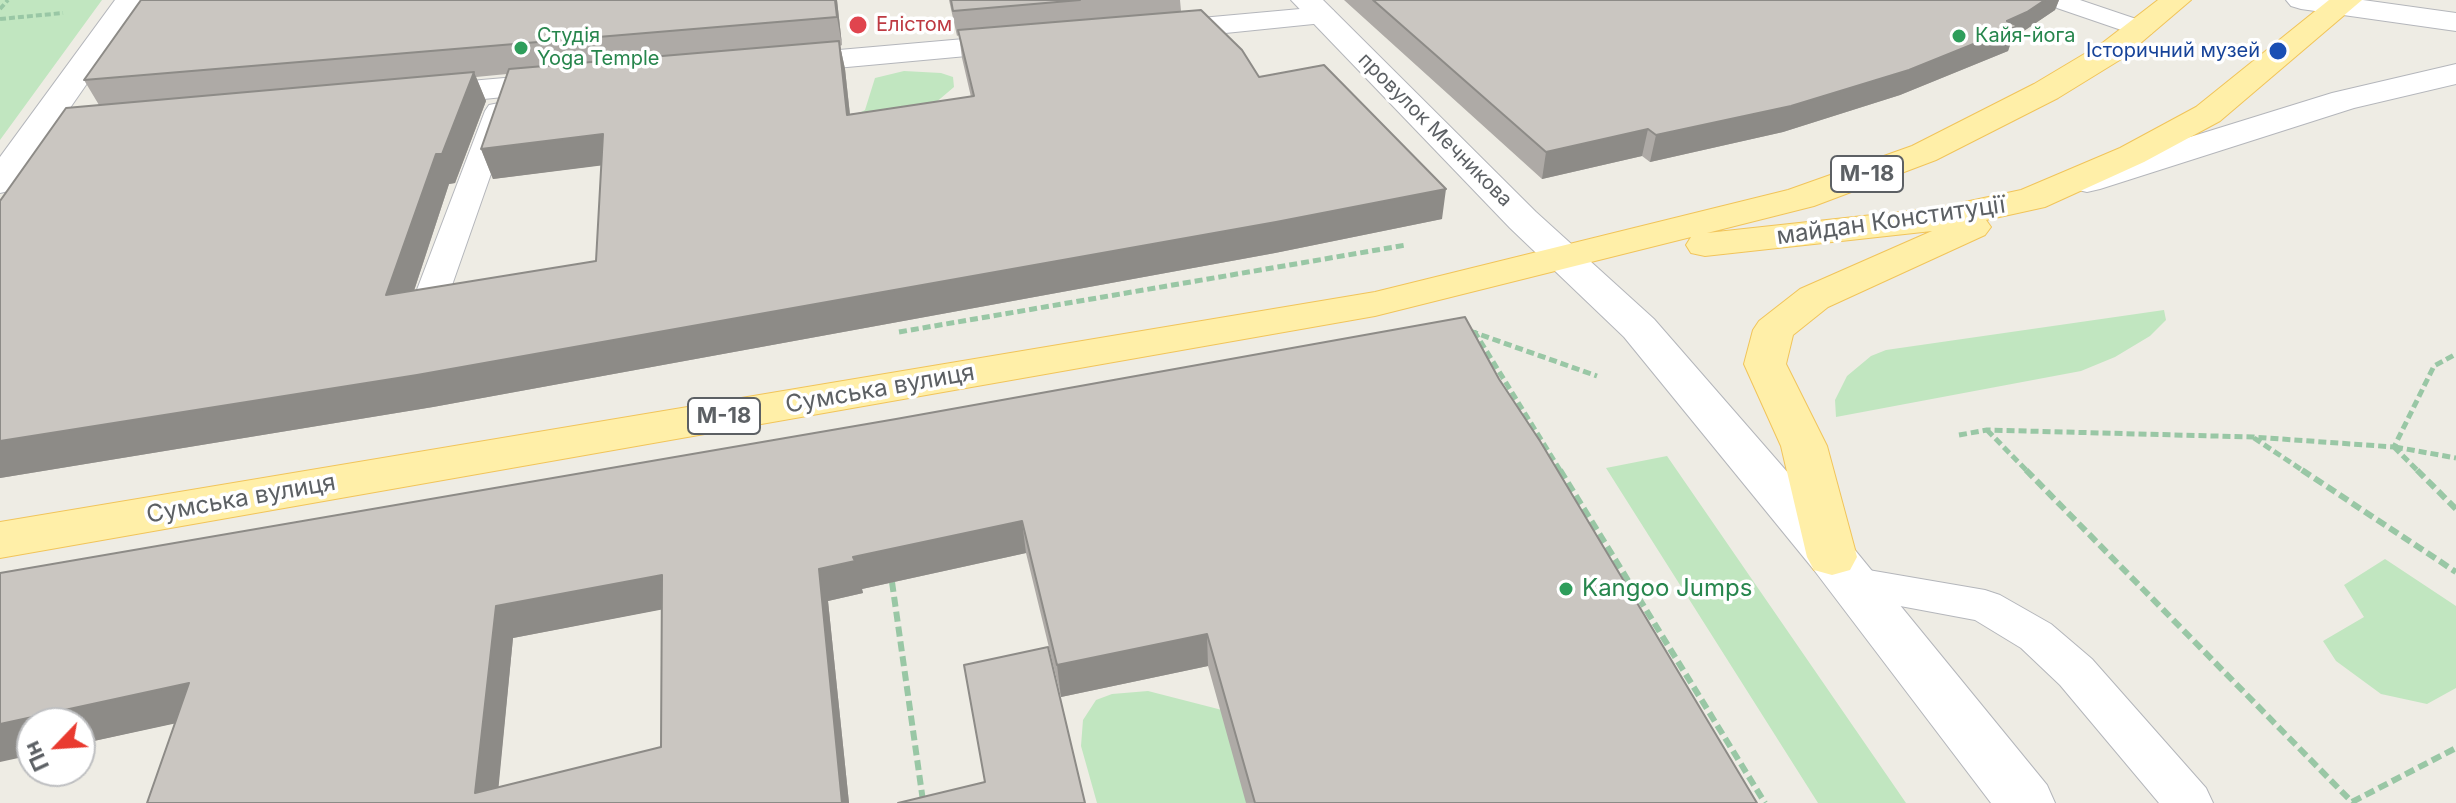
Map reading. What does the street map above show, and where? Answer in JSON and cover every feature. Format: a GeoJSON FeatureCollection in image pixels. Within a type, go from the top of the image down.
{"type":"FeatureCollection","features":[{"type":"Feature","properties":{"kind":"main road","name":"майдан Конституції"},"geometry":{"type":"LineString","coordinates":[[1567,258],[1801,198],[1924,153],[2046,91],[2112,51],[2176,0]]}},
{"type":"Feature","properties":{"kind":"main road","name":"майдан Конституції"},"geometry":{"type":"LineString","coordinates":[[1567,258],[1909,223],[2032,199],[2110,166],[2208,114],[2345,2]]}},
{"type":"Feature","properties":{"kind":"main road"},"geometry":{"type":"LineString","coordinates":[[1842,570],[1804,446],[1765,364],[1767,346],[1774,330],[1814,298],[2032,199]]}},
{"type":"Feature","properties":{"kind":"main road","name":"Сумська вулиця"},"geometry":{"type":"LineString","coordinates":[[0,540],[1375,304],[1567,258]]}},
{"type":"Feature","properties":{"kind":"street"},"geometry":{"type":"LineString","coordinates":[[0,182],[130,0]]}},
{"type":"Feature","properties":{"kind":"street"},"geometry":{"type":"LineString","coordinates":[[2301,0],[2345,2],[2456,22]]}},
{"type":"Feature","properties":{"kind":"street"},"geometry":{"type":"LineString","coordinates":[[1132,33],[1314,8]]}},
{"type":"Feature","properties":{"kind":"street","name":"провулок Мечникова"},"geometry":{"type":"LineString","coordinates":[[1314,8],[1523,220],[1567,258]]}},
{"type":"Feature","properties":{"kind":"street"},"geometry":{"type":"LineString","coordinates":[[756,66],[1053,40]]}},
{"type":"Feature","properties":{"kind":"street"},"geometry":{"type":"LineString","coordinates":[[2032,199],[2344,100],[2456,74]]}},
{"type":"Feature","properties":{"kind":"street"},"geometry":{"type":"LineString","coordinates":[[396,97],[599,80]]}},
{"type":"Feature","properties":{"kind":"street"},"geometry":{"type":"LineString","coordinates":[[38,128],[75,124]]}},
{"type":"Feature","properties":{"kind":"street"},"geometry":{"type":"LineString","coordinates":[[1567,258],[1639,328],[1842,570],[2026,803]]}},
{"type":"Feature","properties":{"kind":"lane"},"geometry":{"type":"LineString","coordinates":[[2065,3],[2142,29]]}},
{"type":"Feature","properties":{"kind":"lane"},"geometry":{"type":"LineString","coordinates":[[427,308],[501,108],[505,88]]}},
{"type":"Feature","properties":{"kind":"lane"},"geometry":{"type":"LineString","coordinates":[[1842,570],[1985,606],[2017,624],[2076,672],[2189,803]]}},
{"type":"Feature","properties":{"kind":"path"},"geometry":{"type":"LineString","coordinates":[[0,9],[8,0]]}},
{"type":"Feature","properties":{"kind":"path"},"geometry":{"type":"LineString","coordinates":[[1597,376],[1474,331],[1765,803]]}},
{"type":"Feature","properties":{"kind":"path"},"geometry":{"type":"LineString","coordinates":[[2394,447],[2434,366],[2456,354]]}},
{"type":"Feature","properties":{"kind":"path"},"geometry":{"type":"LineString","coordinates":[[1959,435],[1987,430],[2253,437],[2394,447],[2456,458]]}},
{"type":"Feature","properties":{"kind":"path"},"geometry":{"type":"LineString","coordinates":[[1987,430],[2352,802],[2456,748]]}},
{"type":"Feature","properties":{"kind":"path"},"geometry":{"type":"LineString","coordinates":[[2253,437],[2456,572]]}},
{"type":"Feature","properties":{"kind":"path"},"geometry":{"type":"LineString","coordinates":[[2394,447],[2456,509]]}},
{"type":"Feature","properties":{"kind":"path"},"geometry":{"type":"LineString","coordinates":[[892,582],[923,801]]}},
{"type":"Feature","properties":{"kind":"green space"},"geometry":{"type":"Polygon","coordinates":[[[0,0],[102,0],[0,140],[0,0]]]}},
{"type":"Feature","properties":{"kind":"green space"},"geometry":{"type":"Polygon","coordinates":[[[904,71],[941,73],[953,77],[954,87],[927,110],[832,127],[865,110],[875,78],[904,71]]]}},
{"type":"Feature","properties":{"kind":"green space"},"geometry":{"type":"Polygon","coordinates":[[[2164,310],[2166,320],[2150,336],[2115,357],[2081,371],[1836,417],[1835,400],[1847,376],[1871,356],[1886,350],[2164,310]]]}},
{"type":"Feature","properties":{"kind":"green space"},"geometry":{"type":"Polygon","coordinates":[[[1667,456],[1906,803],[1818,803],[1606,468],[1667,456]]]}},
{"type":"Feature","properties":{"kind":"green space"},"geometry":{"type":"Polygon","coordinates":[[[2385,559],[2456,606],[2456,688],[2427,704],[2381,694],[2336,661],[2323,641],[2364,617],[2344,585],[2385,559]]]}},
{"type":"Feature","properties":{"kind":"green space"},"geometry":{"type":"Polygon","coordinates":[[[1148,691],[1222,710],[1249,803],[1097,803],[1081,746],[1083,720],[1096,700],[1112,694],[1148,691]]]}},
{"type":"Feature","properties":{"kind":"building"},"geometry":{"type":"Polygon","coordinates":[[[141,0],[835,0],[837,17],[84,80],[141,0]]]}},
{"type":"Feature","properties":{"kind":"building"},"geometry":{"type":"Polygon","coordinates":[[[951,0],[1080,0],[953,11],[951,0]]]}},
{"type":"Feature","properties":{"kind":"building"},"geometry":{"type":"Polygon","coordinates":[[[1373,0],[2045,0],[2007,21],[2018,26],[1909,70],[1791,106],[1656,135],[1648,129],[1546,152],[1373,0]]]}},
{"type":"Feature","properties":{"kind":"building"},"geometry":{"type":"Polygon","coordinates":[[[1201,10],[1242,50],[1259,77],[1324,65],[1446,189],[417,375],[0,441],[0,201],[66,108],[474,72],[442,154],[436,154],[386,295],[596,261],[603,134],[481,149],[509,69],[839,41],[847,115],[974,96],[958,30],[1201,10]]]}},
{"type":"Feature","properties":{"kind":"building"},"geometry":{"type":"Polygon","coordinates":[[[1465,317],[1499,379],[1540,441],[1757,803],[1255,803],[1207,634],[1057,665],[1022,521],[853,557],[855,561],[819,569],[842,803],[147,803],[189,683],[78,707],[16,707],[16,721],[0,724],[0,573],[896,419],[1465,317]],[[662,575],[496,606],[475,793],[661,747],[662,575]]]}},
{"type":"Feature","properties":{"kind":"building"},"geometry":{"type":"Polygon","coordinates":[[[1048,647],[1085,803],[898,803],[985,782],[964,665],[1048,647]]]}},
{"type":"Feature","properties":{"kind":"place","name":"Елістом"},"geometry":{"type":"Point","coordinates":[858,25]}},
{"type":"Feature","properties":{"kind":"place","name":"Кайя-йога"},"geometry":{"type":"Point","coordinates":[1959,36]}},
{"type":"Feature","properties":{"kind":"place","name":"Студiя Yoga Temple"},"geometry":{"type":"Point","coordinates":[521,48]}},
{"type":"Feature","properties":{"kind":"place","name":"Історичний музей"},"geometry":{"type":"Point","coordinates":[2278,51]}},
{"type":"Feature","properties":{"kind":"place","name":"Kangoo Jumps"},"geometry":{"type":"Point","coordinates":[1566,589]}}]}
